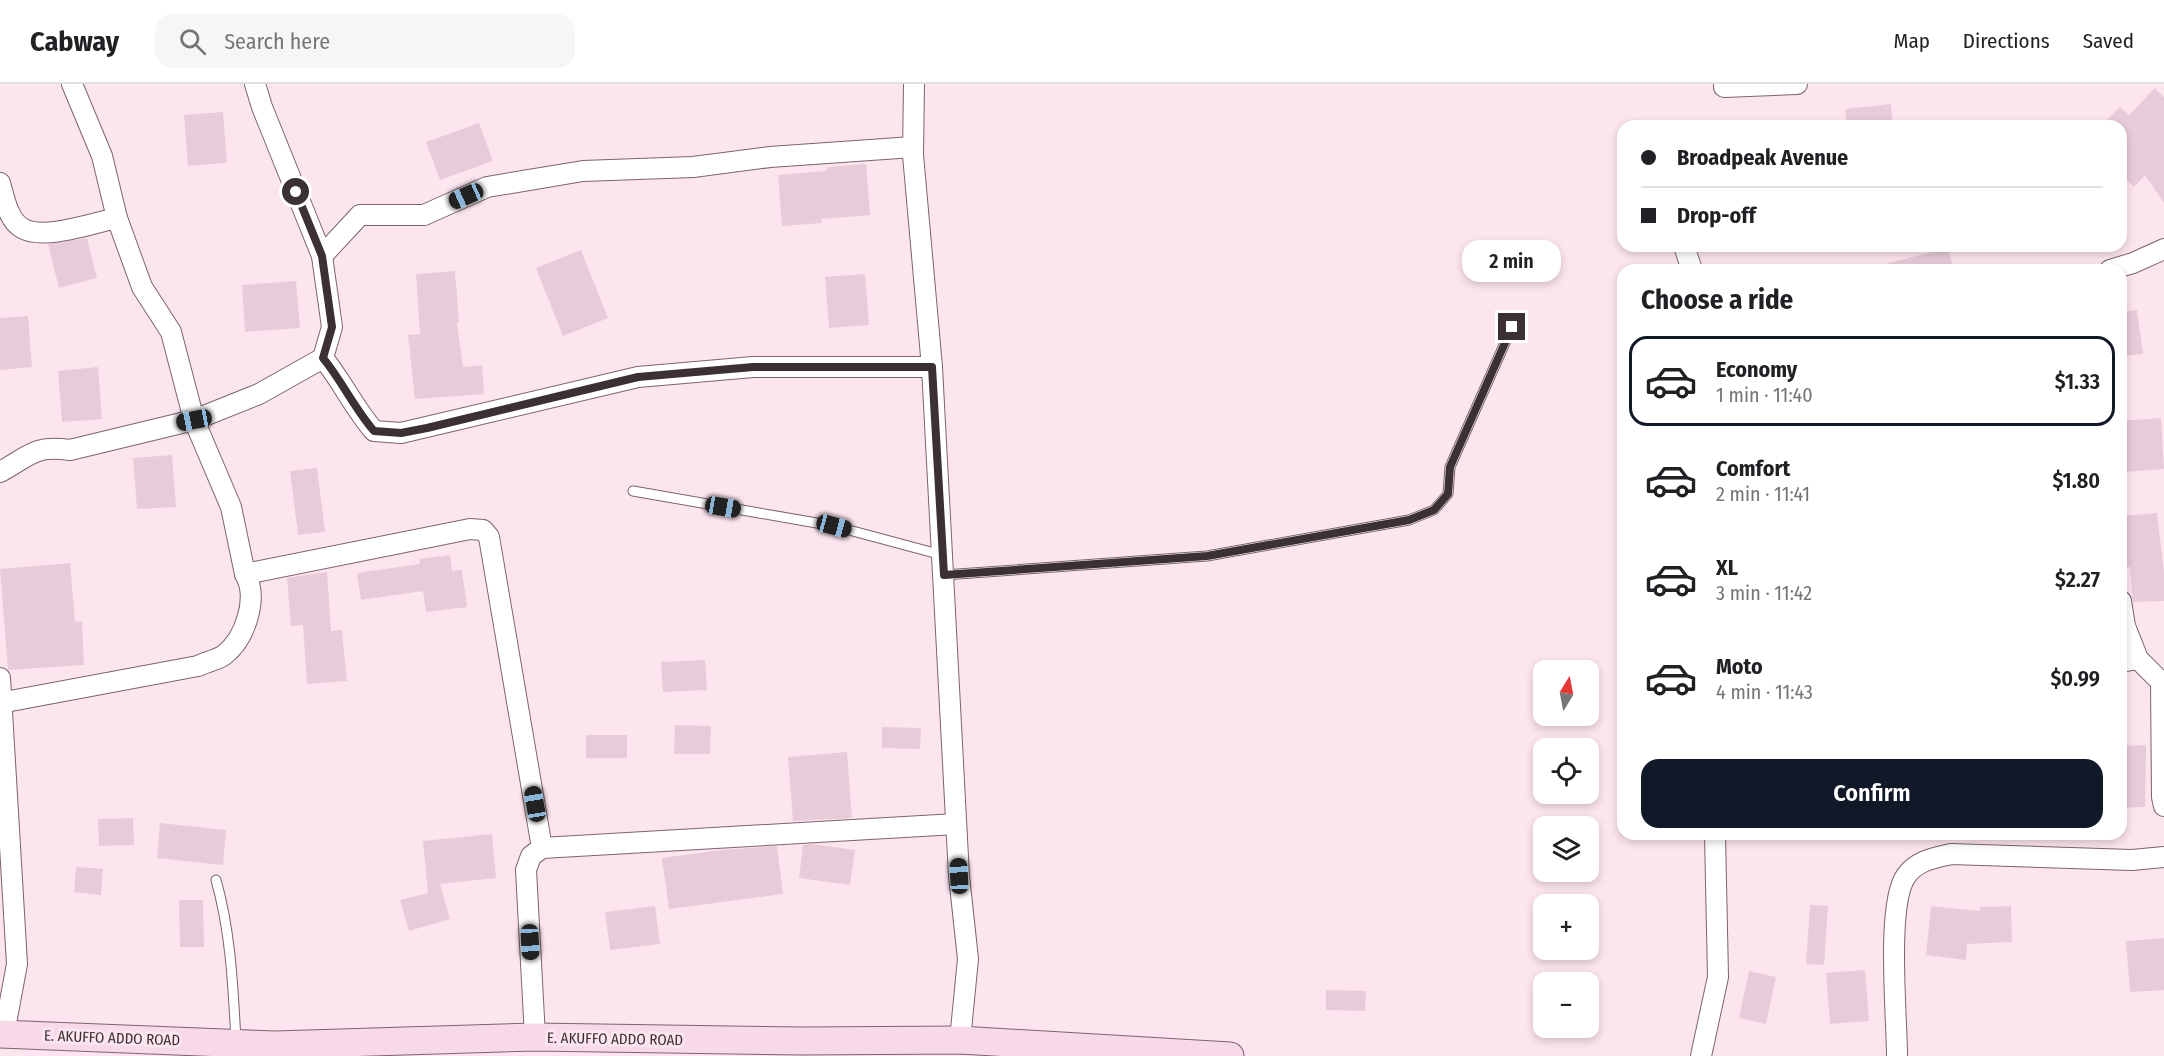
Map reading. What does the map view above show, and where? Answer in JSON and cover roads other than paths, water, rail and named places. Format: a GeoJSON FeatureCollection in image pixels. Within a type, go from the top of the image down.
{"type":"FeatureCollection","features":[{"type":"Feature","properties":{"kind":"main road","name":"E. AKUFFO ADDO ROAD"},"geometry":{"type":"LineString","coordinates":[[2,1034],[275,1045],[535,1037],[802,1041],[960,1040],[1230,1056]]}},
{"type":"Feature","properties":{"kind":"street"},"geometry":{"type":"LineString","coordinates":[[1,703],[198,666],[222,656],[238,641],[246,622],[250,599],[250,583],[245,574],[231,507],[194,420],[171,332],[142,287],[117,218],[102,156],[72,84]]}},
{"type":"Feature","properties":{"kind":"street"},"geometry":{"type":"LineString","coordinates":[[0,472],[33,452],[51,448],[70,450],[194,420],[260,394],[323,358],[332,327],[322,256],[262,107],[255,84]]}},
{"type":"Feature","properties":{"kind":"street"},"geometry":{"type":"LineString","coordinates":[[914,84],[913,147],[932,367],[956,824],[968,959],[960,1040]]}},
{"type":"Feature","properties":{"kind":"street"},"geometry":{"type":"LineString","coordinates":[[1724,87],[1797,84]]}},
{"type":"Feature","properties":{"kind":"street"},"geometry":{"type":"LineString","coordinates":[[322,256],[360,215],[424,214],[487,187],[512,182],[583,171],[693,167],[770,157],[913,147]]}},
{"type":"Feature","properties":{"kind":"street"},"geometry":{"type":"LineString","coordinates":[[0,183],[12,218],[21,228],[32,232],[45,233],[117,218]]}},
{"type":"Feature","properties":{"kind":"street"},"geometry":{"type":"LineString","coordinates":[[2127,265],[2164,249]]}},
{"type":"Feature","properties":{"kind":"street"},"geometry":{"type":"LineString","coordinates":[[323,358],[336,374],[355,410],[374,431],[401,433],[638,377],[753,367],[932,367]]}},
{"type":"Feature","properties":{"kind":"street"},"geometry":{"type":"LineString","coordinates":[[245,574],[471,529],[483,530],[489,537],[543,848]]}},
{"type":"Feature","properties":{"kind":"street"},"geometry":{"type":"LineString","coordinates":[[2127,643],[2129,660],[2162,682],[2162,797],[2164,806]]}},
{"type":"Feature","properties":{"kind":"street"},"geometry":{"type":"LineString","coordinates":[[0,678],[17,964],[2,1034]]}},
{"type":"Feature","properties":{"kind":"street"},"geometry":{"type":"LineString","coordinates":[[535,1037],[526,870],[531,856],[543,848],[956,824]]}},
{"type":"Feature","properties":{"kind":"street"},"geometry":{"type":"LineString","coordinates":[[1701,1056],[1718,977],[1715,840]]}},
{"type":"Feature","properties":{"kind":"street"},"geometry":{"type":"LineString","coordinates":[[1897,1056],[1896,906],[1906,876],[1924,860],[1951,854],[2132,860],[2164,857]]}},
{"type":"Feature","properties":{"kind":"lane"},"geometry":{"type":"LineString","coordinates":[[633,491],[834,526],[944,565],[1207,556],[1409,520],[1434,510],[1448,494],[1450,467],[1512,327]]}},
{"type":"Feature","properties":{"kind":"lane"},"geometry":{"type":"LineString","coordinates":[[216,880],[226,921],[236,1044]]}}]}
